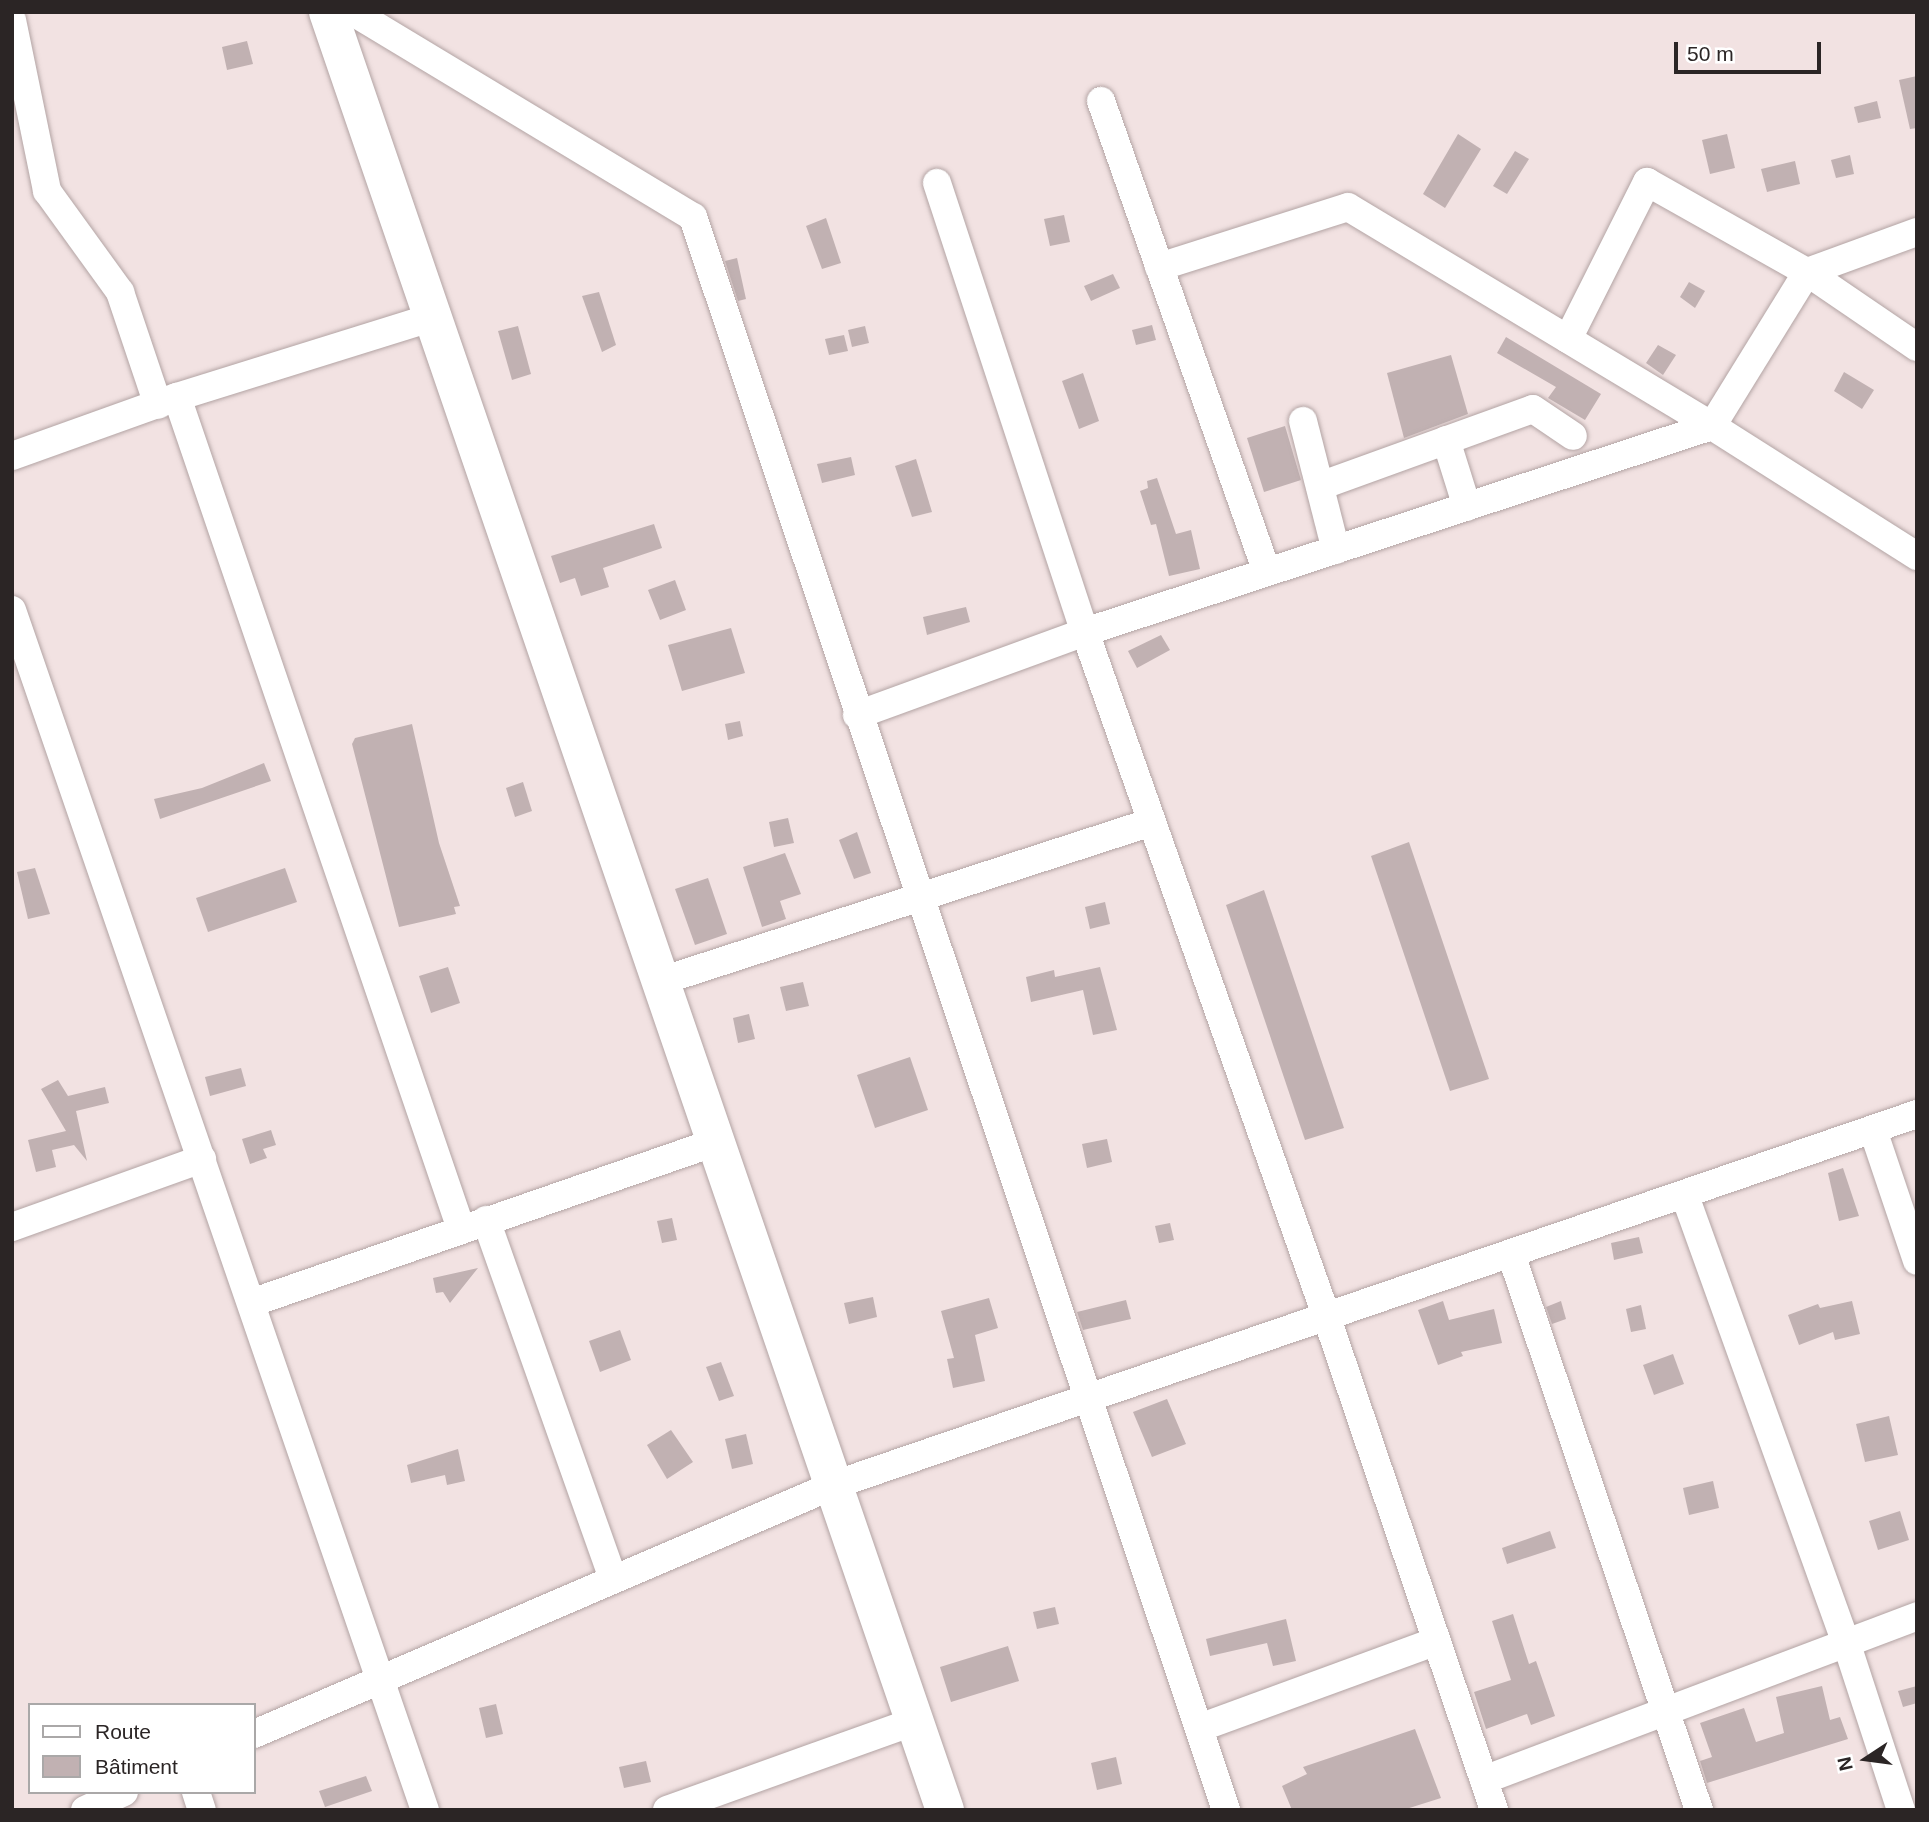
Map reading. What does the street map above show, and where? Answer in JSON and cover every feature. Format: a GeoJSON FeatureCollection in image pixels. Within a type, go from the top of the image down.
{"type":"FeatureCollection","features":[{"type":"Feature","properties":{"kind":"highway"},"geometry":{"type":"LineString","coordinates":[[328,12],[431,318],[534,608],[713,1143],[945,1810]]}},
{"type":"Feature","properties":{"kind":"street"},"geometry":{"type":"LineString","coordinates":[[353,12],[693,216],[917,897],[1226,1810]]}},
{"type":"Feature","properties":{"kind":"street"},"geometry":{"type":"LineString","coordinates":[[12,20],[47,191],[120,292],[168,401],[474,1225],[613,1579]]}},
{"type":"Feature","properties":{"kind":"street"},"geometry":{"type":"LineString","coordinates":[[1101,101],[1267,572]]}},
{"type":"Feature","properties":{"kind":"street"},"geometry":{"type":"LineString","coordinates":[[1568,339],[1647,182],[1807,272],[1917,347]]}},
{"type":"Feature","properties":{"kind":"street"},"geometry":{"type":"LineString","coordinates":[[937,183],[1085,632],[1327,1318],[1494,1810]]}},
{"type":"Feature","properties":{"kind":"street"},"geometry":{"type":"LineString","coordinates":[[1159,267],[1348,207],[1712,426],[1917,556]]}},
{"type":"Feature","properties":{"kind":"street"},"geometry":{"type":"LineString","coordinates":[[858,715],[1085,632],[1712,426],[1807,272],[1917,232]]}},
{"type":"Feature","properties":{"kind":"street"},"geometry":{"type":"LineString","coordinates":[[14,451],[431,318]]}},
{"type":"Feature","properties":{"kind":"street"},"geometry":{"type":"LineString","coordinates":[[1320,486],[1533,409],[1573,436]]}},
{"type":"Feature","properties":{"kind":"street"},"geometry":{"type":"LineString","coordinates":[[1303,421],[1336,550]]}},
{"type":"Feature","properties":{"kind":"street"},"geometry":{"type":"LineString","coordinates":[[1446,440],[1467,507]]}},
{"type":"Feature","properties":{"kind":"street"},"geometry":{"type":"LineString","coordinates":[[12,610],[425,1810]]}},
{"type":"Feature","properties":{"kind":"street"},"geometry":{"type":"LineString","coordinates":[[658,982],[1152,822]]}},
{"type":"Feature","properties":{"kind":"street"},"geometry":{"type":"LineString","coordinates":[[256,1733],[834,1485],[1685,1196],[1917,1114]]}},
{"type":"Feature","properties":{"kind":"street"},"geometry":{"type":"LineString","coordinates":[[1873,1129],[1917,1261]]}},
{"type":"Feature","properties":{"kind":"street"},"geometry":{"type":"LineString","coordinates":[[251,1303],[713,1143]]}},
{"type":"Feature","properties":{"kind":"street"},"geometry":{"type":"LineString","coordinates":[[12,1227],[202,1159]]}},
{"type":"Feature","properties":{"kind":"street"},"geometry":{"type":"LineString","coordinates":[[1685,1196],[1847,1645],[1901,1810]]}},
{"type":"Feature","properties":{"kind":"street"},"geometry":{"type":"LineString","coordinates":[[1511,1254],[1699,1810]]}},
{"type":"Feature","properties":{"kind":"street"},"geometry":{"type":"LineString","coordinates":[[1484,1780],[1665,1709],[1847,1645],[1917,1616]]}},
{"type":"Feature","properties":{"kind":"street"},"geometry":{"type":"LineString","coordinates":[[1199,1728],[1437,1641]]}},
{"type":"Feature","properties":{"kind":"street"},"geometry":{"type":"LineString","coordinates":[[667,1810],[915,1721]]}},
{"type":"Feature","properties":{"kind":"street"},"geometry":{"type":"LineString","coordinates":[[85,1810],[120,1794]]}},
{"type":"Feature","properties":{"kind":"building"},"geometry":{"type":"Polygon","coordinates":[[[247,41],[253,64],[227,70],[222,47],[247,41]]]}},
{"type":"Feature","properties":{"kind":"building"},"geometry":{"type":"Polygon","coordinates":[[[1917,76],[1917,128],[1910,129],[1899,80],[1917,76]]]}},
{"type":"Feature","properties":{"kind":"building"},"geometry":{"type":"Polygon","coordinates":[[[1877,101],[1881,118],[1858,123],[1854,107],[1877,101]]]}},
{"type":"Feature","properties":{"kind":"building"},"geometry":{"type":"Polygon","coordinates":[[[1458,134],[1481,149],[1445,208],[1423,194],[1458,134]]]}},
{"type":"Feature","properties":{"kind":"building"},"geometry":{"type":"Polygon","coordinates":[[[1727,134],[1735,168],[1710,174],[1702,140],[1727,134]]]}},
{"type":"Feature","properties":{"kind":"building"},"geometry":{"type":"Polygon","coordinates":[[[1515,151],[1529,159],[1507,194],[1493,186],[1515,151]]]}},
{"type":"Feature","properties":{"kind":"building"},"geometry":{"type":"Polygon","coordinates":[[[1850,155],[1854,174],[1836,178],[1831,160],[1850,155]]]}},
{"type":"Feature","properties":{"kind":"building"},"geometry":{"type":"Polygon","coordinates":[[[1795,161],[1800,184],[1767,192],[1761,169],[1795,161]]]}},
{"type":"Feature","properties":{"kind":"building"},"geometry":{"type":"Polygon","coordinates":[[[1064,215],[1070,242],[1050,246],[1044,219],[1064,215]]]}},
{"type":"Feature","properties":{"kind":"building"},"geometry":{"type":"Polygon","coordinates":[[[826,218],[841,263],[822,269],[806,226],[826,218]]]}},
{"type":"Feature","properties":{"kind":"building"},"geometry":{"type":"Polygon","coordinates":[[[737,258],[746,299],[738,301],[725,261],[737,258]]]}},
{"type":"Feature","properties":{"kind":"building"},"geometry":{"type":"Polygon","coordinates":[[[1113,274],[1120,288],[1091,301],[1084,286],[1113,274]]]}},
{"type":"Feature","properties":{"kind":"building"},"geometry":{"type":"Polygon","coordinates":[[[1689,282],[1705,291],[1695,308],[1680,297],[1689,282]]]}},
{"type":"Feature","properties":{"kind":"building"},"geometry":{"type":"Polygon","coordinates":[[[599,292],[616,345],[602,352],[582,296],[599,292]]]}},
{"type":"Feature","properties":{"kind":"building"},"geometry":{"type":"Polygon","coordinates":[[[1152,325],[1156,340],[1136,345],[1132,330],[1152,325]]]}},
{"type":"Feature","properties":{"kind":"building"},"geometry":{"type":"Polygon","coordinates":[[[518,326],[531,374],[512,380],[498,331],[518,326]]]}},
{"type":"Feature","properties":{"kind":"building"},"geometry":{"type":"Polygon","coordinates":[[[865,326],[869,343],[852,347],[848,330],[865,326]]]}},
{"type":"Feature","properties":{"kind":"building"},"geometry":{"type":"Polygon","coordinates":[[[844,335],[848,351],[829,355],[825,339],[844,335]]]}},
{"type":"Feature","properties":{"kind":"building"},"geometry":{"type":"Polygon","coordinates":[[[1506,337],[1601,394],[1585,420],[1548,398],[1556,387],[1497,353],[1506,337]]]}},
{"type":"Feature","properties":{"kind":"building"},"geometry":{"type":"Polygon","coordinates":[[[1658,345],[1676,355],[1663,375],[1646,363],[1658,345]]]}},
{"type":"Feature","properties":{"kind":"building"},"geometry":{"type":"Polygon","coordinates":[[[1451,355],[1468,414],[1404,438],[1387,373],[1451,355]]]}},
{"type":"Feature","properties":{"kind":"building"},"geometry":{"type":"Polygon","coordinates":[[[1844,372],[1874,390],[1862,409],[1834,391],[1844,372]]]}},
{"type":"Feature","properties":{"kind":"building"},"geometry":{"type":"Polygon","coordinates":[[[1083,373],[1099,421],[1079,429],[1062,381],[1083,373]]]}},
{"type":"Feature","properties":{"kind":"building"},"geometry":{"type":"Polygon","coordinates":[[[1285,426],[1301,480],[1264,492],[1247,438],[1285,426]]]}},
{"type":"Feature","properties":{"kind":"building"},"geometry":{"type":"Polygon","coordinates":[[[851,457],[855,475],[822,483],[817,464],[851,457]]]}},
{"type":"Feature","properties":{"kind":"building"},"geometry":{"type":"Polygon","coordinates":[[[916,459],[932,512],[912,517],[895,466],[916,459]]]}},
{"type":"Feature","properties":{"kind":"building"},"geometry":{"type":"Polygon","coordinates":[[[1157,478],[1176,534],[1191,530],[1200,569],[1169,576],[1156,524],[1151,525],[1140,491],[1148,488],[1147,481],[1157,478]]]}},
{"type":"Feature","properties":{"kind":"building"},"geometry":{"type":"Polygon","coordinates":[[[654,524],[662,548],[603,568],[609,587],[581,596],[575,578],[560,583],[551,556],[654,524]]]}},
{"type":"Feature","properties":{"kind":"building"},"geometry":{"type":"Polygon","coordinates":[[[675,580],[686,610],[660,620],[648,590],[675,580]]]}},
{"type":"Feature","properties":{"kind":"building"},"geometry":{"type":"Polygon","coordinates":[[[966,607],[970,622],[927,635],[923,617],[966,607]]]}},
{"type":"Feature","properties":{"kind":"building"},"geometry":{"type":"Polygon","coordinates":[[[731,628],[745,673],[682,691],[668,645],[731,628]]]}},
{"type":"Feature","properties":{"kind":"building"},"geometry":{"type":"Polygon","coordinates":[[[1161,635],[1170,650],[1137,668],[1128,651],[1161,635]]]}},
{"type":"Feature","properties":{"kind":"building"},"geometry":{"type":"Polygon","coordinates":[[[740,721],[743,736],[728,740],[725,724],[740,721]]]}},
{"type":"Feature","properties":{"kind":"building"},"geometry":{"type":"Polygon","coordinates":[[[412,724],[439,843],[460,906],[454,907],[456,914],[399,927],[352,744],[355,738],[412,724]]]}},
{"type":"Feature","properties":{"kind":"building"},"geometry":{"type":"Polygon","coordinates":[[[264,763],[271,781],[160,819],[154,799],[202,788],[264,763]]]}},
{"type":"Feature","properties":{"kind":"building"},"geometry":{"type":"Polygon","coordinates":[[[523,782],[532,811],[515,817],[506,788],[523,782]]]}},
{"type":"Feature","properties":{"kind":"building"},"geometry":{"type":"Polygon","coordinates":[[[788,818],[794,843],[774,847],[769,822],[788,818]]]}},
{"type":"Feature","properties":{"kind":"building"},"geometry":{"type":"Polygon","coordinates":[[[857,832],[871,873],[854,879],[839,840],[857,832]]]}},
{"type":"Feature","properties":{"kind":"building"},"geometry":{"type":"Polygon","coordinates":[[[1409,842],[1489,1079],[1450,1091],[1371,856],[1409,842]]]}},
{"type":"Feature","properties":{"kind":"building"},"geometry":{"type":"Polygon","coordinates":[[[785,853],[801,894],[780,901],[786,919],[762,927],[743,867],[785,853]]]}},
{"type":"Feature","properties":{"kind":"building"},"geometry":{"type":"Polygon","coordinates":[[[35,868],[50,914],[28,919],[17,872],[35,868]]]}},
{"type":"Feature","properties":{"kind":"building"},"geometry":{"type":"Polygon","coordinates":[[[285,868],[297,902],[208,932],[196,898],[285,868]]]}},
{"type":"Feature","properties":{"kind":"building"},"geometry":{"type":"Polygon","coordinates":[[[708,878],[727,934],[695,945],[675,889],[708,878]]]}},
{"type":"Feature","properties":{"kind":"building"},"geometry":{"type":"Polygon","coordinates":[[[1264,890],[1344,1128],[1305,1140],[1226,905],[1264,890]]]}},
{"type":"Feature","properties":{"kind":"building"},"geometry":{"type":"Polygon","coordinates":[[[1105,902],[1110,924],[1090,929],[1085,907],[1105,902]]]}},
{"type":"Feature","properties":{"kind":"building"},"geometry":{"type":"Polygon","coordinates":[[[448,967],[460,1003],[431,1013],[419,976],[448,967]]]}},
{"type":"Feature","properties":{"kind":"building"},"geometry":{"type":"Polygon","coordinates":[[[1100,967],[1117,1030],[1093,1035],[1083,990],[1031,1002],[1026,977],[1054,970],[1055,977],[1100,967]]]}},
{"type":"Feature","properties":{"kind":"building"},"geometry":{"type":"Polygon","coordinates":[[[803,982],[809,1006],[786,1011],[780,987],[803,982]]]}},
{"type":"Feature","properties":{"kind":"building"},"geometry":{"type":"Polygon","coordinates":[[[749,1014],[755,1039],[738,1043],[733,1018],[749,1014]]]}},
{"type":"Feature","properties":{"kind":"building"},"geometry":{"type":"Polygon","coordinates":[[[910,1057],[928,1110],[875,1128],[857,1075],[910,1057]]]}},
{"type":"Feature","properties":{"kind":"building"},"geometry":{"type":"Polygon","coordinates":[[[241,1068],[246,1086],[210,1096],[205,1077],[241,1068]]]}},
{"type":"Feature","properties":{"kind":"building"},"geometry":{"type":"Polygon","coordinates":[[[58,1080],[68,1096],[105,1087],[109,1103],[76,1111],[87,1161],[74,1145],[52,1150],[56,1167],[36,1172],[28,1140],[66,1131],[41,1089],[58,1080]]]}},
{"type":"Feature","properties":{"kind":"building"},"geometry":{"type":"Polygon","coordinates":[[[271,1130],[276,1145],[263,1149],[267,1158],[250,1164],[242,1139],[271,1130]]]}},
{"type":"Feature","properties":{"kind":"building"},"geometry":{"type":"Polygon","coordinates":[[[1107,1139],[1112,1162],[1087,1168],[1082,1144],[1107,1139]]]}},
{"type":"Feature","properties":{"kind":"building"},"geometry":{"type":"Polygon","coordinates":[[[1843,1168],[1859,1216],[1839,1221],[1828,1173],[1843,1168]]]}},
{"type":"Feature","properties":{"kind":"building"},"geometry":{"type":"Polygon","coordinates":[[[672,1218],[677,1240],[662,1243],[657,1221],[672,1218]]]}},
{"type":"Feature","properties":{"kind":"building"},"geometry":{"type":"Polygon","coordinates":[[[1170,1223],[1174,1240],[1159,1243],[1155,1226],[1170,1223]]]}},
{"type":"Feature","properties":{"kind":"building"},"geometry":{"type":"Polygon","coordinates":[[[1639,1237],[1643,1253],[1614,1260],[1611,1243],[1639,1237]]]}},
{"type":"Feature","properties":{"kind":"building"},"geometry":{"type":"Polygon","coordinates":[[[478,1268],[450,1303],[443,1292],[436,1293],[433,1278],[478,1268]]]}},
{"type":"Feature","properties":{"kind":"building"},"geometry":{"type":"Polygon","coordinates":[[[873,1297],[877,1317],[849,1324],[844,1303],[873,1297]]]}},
{"type":"Feature","properties":{"kind":"building"},"geometry":{"type":"Polygon","coordinates":[[[989,1298],[998,1328],[975,1335],[985,1381],[953,1388],[947,1359],[954,1358],[941,1311],[989,1298]]]}},
{"type":"Feature","properties":{"kind":"building"},"geometry":{"type":"Polygon","coordinates":[[[1126,1300],[1131,1319],[1083,1330],[1077,1312],[1126,1300]]]}},
{"type":"Feature","properties":{"kind":"building"},"geometry":{"type":"Polygon","coordinates":[[[1443,1301],[1449,1320],[1494,1309],[1502,1343],[1461,1352],[1463,1356],[1438,1365],[1418,1310],[1443,1301]]]}},
{"type":"Feature","properties":{"kind":"building"},"geometry":{"type":"Polygon","coordinates":[[[1561,1301],[1566,1319],[1552,1324],[1546,1307],[1561,1301]]]}},
{"type":"Feature","properties":{"kind":"building"},"geometry":{"type":"Polygon","coordinates":[[[1852,1301],[1860,1334],[1835,1340],[1833,1332],[1799,1345],[1788,1315],[1818,1304],[1820,1308],[1852,1301]]]}},
{"type":"Feature","properties":{"kind":"building"},"geometry":{"type":"Polygon","coordinates":[[[1641,1305],[1646,1329],[1631,1332],[1626,1309],[1641,1305]]]}},
{"type":"Feature","properties":{"kind":"building"},"geometry":{"type":"Polygon","coordinates":[[[620,1330],[631,1360],[600,1372],[589,1341],[620,1330]]]}},
{"type":"Feature","properties":{"kind":"building"},"geometry":{"type":"Polygon","coordinates":[[[1673,1354],[1684,1384],[1654,1395],[1643,1365],[1673,1354]]]}},
{"type":"Feature","properties":{"kind":"building"},"geometry":{"type":"Polygon","coordinates":[[[721,1362],[734,1396],[719,1401],[706,1367],[721,1362]]]}},
{"type":"Feature","properties":{"kind":"building"},"geometry":{"type":"Polygon","coordinates":[[[1167,1399],[1186,1444],[1152,1457],[1133,1412],[1167,1399]]]}},
{"type":"Feature","properties":{"kind":"building"},"geometry":{"type":"Polygon","coordinates":[[[1889,1416],[1898,1455],[1865,1462],[1856,1424],[1889,1416]]]}},
{"type":"Feature","properties":{"kind":"building"},"geometry":{"type":"Polygon","coordinates":[[[671,1430],[693,1462],[667,1479],[647,1445],[671,1430]]]}},
{"type":"Feature","properties":{"kind":"building"},"geometry":{"type":"Polygon","coordinates":[[[746,1434],[753,1464],[732,1469],[725,1439],[746,1434]]]}},
{"type":"Feature","properties":{"kind":"building"},"geometry":{"type":"Polygon","coordinates":[[[458,1449],[465,1481],[447,1485],[445,1475],[411,1483],[407,1465],[458,1449]]]}},
{"type":"Feature","properties":{"kind":"building"},"geometry":{"type":"Polygon","coordinates":[[[1713,1481],[1719,1508],[1689,1515],[1683,1488],[1713,1481]]]}},
{"type":"Feature","properties":{"kind":"building"},"geometry":{"type":"Polygon","coordinates":[[[1900,1511],[1909,1540],[1878,1550],[1869,1521],[1900,1511]]]}},
{"type":"Feature","properties":{"kind":"building"},"geometry":{"type":"Polygon","coordinates":[[[1550,1531],[1556,1548],[1507,1564],[1502,1548],[1550,1531]]]}},
{"type":"Feature","properties":{"kind":"building"},"geometry":{"type":"Polygon","coordinates":[[[1055,1607],[1059,1624],[1037,1629],[1033,1612],[1055,1607]]]}},
{"type":"Feature","properties":{"kind":"building"},"geometry":{"type":"Polygon","coordinates":[[[1513,1614],[1529,1664],[1536,1661],[1555,1716],[1531,1725],[1527,1714],[1486,1729],[1474,1692],[1511,1680],[1492,1621],[1513,1614]]]}},
{"type":"Feature","properties":{"kind":"building"},"geometry":{"type":"Polygon","coordinates":[[[1286,1619],[1296,1661],[1273,1666],[1267,1643],[1210,1656],[1206,1639],[1286,1619]]]}},
{"type":"Feature","properties":{"kind":"building"},"geometry":{"type":"Polygon","coordinates":[[[1008,1646],[1019,1681],[951,1702],[940,1667],[1008,1646]]]}},
{"type":"Feature","properties":{"kind":"building"},"geometry":{"type":"Polygon","coordinates":[[[1822,1686],[1830,1720],[1840,1717],[1848,1739],[1707,1783],[1700,1761],[1712,1757],[1700,1723],[1744,1708],[1756,1742],[1784,1733],[1776,1697],[1822,1686]]]}},
{"type":"Feature","properties":{"kind":"building"},"geometry":{"type":"Polygon","coordinates":[[[1917,1686],[1917,1703],[1903,1707],[1898,1691],[1917,1686]]]}},
{"type":"Feature","properties":{"kind":"building"},"geometry":{"type":"Polygon","coordinates":[[[496,1704],[503,1734],[486,1738],[479,1708],[496,1704]]]}},
{"type":"Feature","properties":{"kind":"building"},"geometry":{"type":"Polygon","coordinates":[[[1415,1729],[1441,1798],[1403,1810],[1292,1810],[1282,1786],[1307,1774],[1303,1767],[1415,1729]]]}},
{"type":"Feature","properties":{"kind":"building"},"geometry":{"type":"Polygon","coordinates":[[[1116,1757],[1122,1784],[1097,1790],[1091,1763],[1116,1757]]]}},
{"type":"Feature","properties":{"kind":"building"},"geometry":{"type":"Polygon","coordinates":[[[646,1761],[651,1782],[624,1788],[619,1767],[646,1761]]]}},
{"type":"Feature","properties":{"kind":"building"},"geometry":{"type":"Polygon","coordinates":[[[366,1776],[372,1791],[325,1807],[319,1791],[366,1776]]]}}]}
